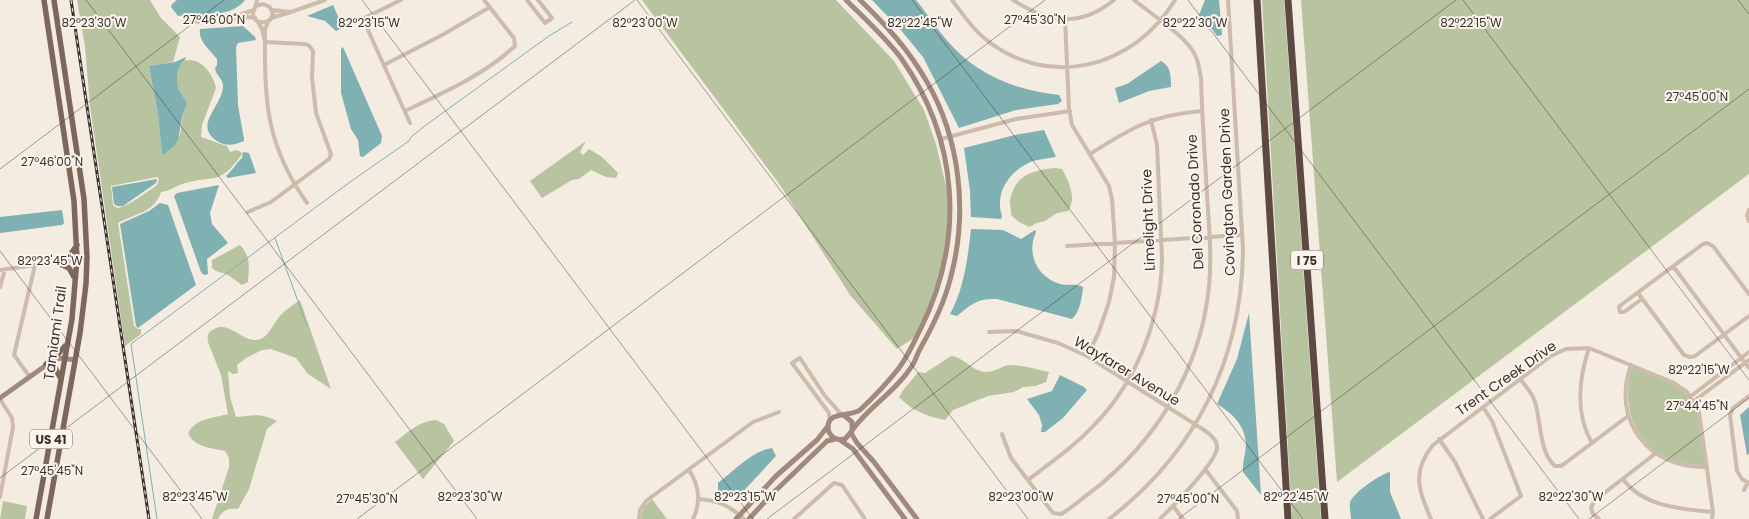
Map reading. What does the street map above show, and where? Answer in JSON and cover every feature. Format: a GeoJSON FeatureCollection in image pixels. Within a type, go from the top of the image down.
{"type":"FeatureCollection","features":[{"type":"Feature","properties":{"kind":"highway","name":"I 75"},"geometry":{"type":"LineString","coordinates":[[1257,0],[1288,519]]}},
{"type":"Feature","properties":{"kind":"highway","name":"I 75"},"geometry":{"type":"LineString","coordinates":[[1288,0],[1325,519]]}},
{"type":"Feature","properties":{"kind":"main road","name":"Tamiami Trail"},"geometry":{"type":"LineString","coordinates":[[36,519],[68,342],[77,259],[74,201],[44,0]]}},
{"type":"Feature","properties":{"kind":"main road","name":"Tamiami Trail"},"geometry":{"type":"LineString","coordinates":[[47,519],[83,308],[87,258],[84,199],[54,0]]}},
{"type":"Feature","properties":{"kind":"main road"},"geometry":{"type":"LineString","coordinates":[[60,107],[73,122]]}},
{"type":"Feature","properties":{"kind":"main road"},"geometry":{"type":"LineString","coordinates":[[57,262],[70,255],[76,245]]}},
{"type":"Feature","properties":{"kind":"main road"},"geometry":{"type":"LineString","coordinates":[[57,262],[69,268],[76,281]]}},
{"type":"Feature","properties":{"kind":"main road"},"geometry":{"type":"LineString","coordinates":[[61,379],[55,367],[49,362],[62,352],[68,342]]}},
{"type":"Feature","properties":{"kind":"street"},"geometry":{"type":"LineString","coordinates":[[257,0],[255,8],[256,20],[262,29],[265,42]]}},
{"type":"Feature","properties":{"kind":"street"},"geometry":{"type":"LineString","coordinates":[[184,22],[221,21],[246,17],[263,23],[325,0]]}},
{"type":"Feature","properties":{"kind":"street"},"geometry":{"type":"LineString","coordinates":[[348,26],[401,0]]}},
{"type":"Feature","properties":{"kind":"street"},"geometry":{"type":"LineString","coordinates":[[405,111],[490,66],[516,46],[514,38],[484,0]]}},
{"type":"Feature","properties":{"kind":"street"},"geometry":{"type":"LineString","coordinates":[[527,0],[545,23],[552,18],[538,0]]}},
{"type":"Feature","properties":{"kind":"street"},"geometry":{"type":"LineString","coordinates":[[698,499],[723,503],[740,518],[776,476],[817,440],[835,416],[854,414],[860,410],[900,367],[917,336],[936,293],[946,255],[950,215],[950,192],[941,139],[921,91],[900,58],[880,34],[846,0]]}},
{"type":"Feature","properties":{"kind":"street"},"geometry":{"type":"LineString","coordinates":[[748,519],[824,444],[837,439],[845,439],[893,390],[912,366],[945,297],[957,248],[960,221],[958,180],[950,137],[942,112],[919,68],[895,35],[860,0]]}},
{"type":"Feature","properties":{"kind":"street"},"geometry":{"type":"LineString","coordinates":[[952,0],[973,28],[1004,52],[1030,63],[1068,67],[1094,63],[1117,55],[1142,40],[1160,22],[1175,0]]}},
{"type":"Feature","properties":{"kind":"street"},"geometry":{"type":"LineString","coordinates":[[1013,0],[1042,16],[1065,19],[1088,15],[1098,11],[1114,0]]}},
{"type":"Feature","properties":{"kind":"street","name":"Del Coronado Drive"},"geometry":{"type":"LineString","coordinates":[[1002,434],[1011,458],[1053,514],[1061,514],[1120,468],[1144,442],[1168,408],[1190,364],[1201,331],[1209,286],[1210,238],[1201,78],[1195,54],[1184,40],[1134,0]]}},
{"type":"Feature","properties":{"kind":"street","name":"Covington Garden Drive"},"geometry":{"type":"LineString","coordinates":[[1109,519],[1130,503],[1150,483],[1174,456],[1195,425],[1216,385],[1234,331],[1240,300],[1242,272],[1228,0]]}},
{"type":"Feature","properties":{"kind":"street"},"geometry":{"type":"LineString","coordinates":[[221,21],[255,8],[264,2],[272,10],[291,12]]}},
{"type":"Feature","properties":{"kind":"street"},"geometry":{"type":"LineString","coordinates":[[384,65],[430,42],[490,7]]}},
{"type":"Feature","properties":{"kind":"street"},"geometry":{"type":"LineString","coordinates":[[272,10],[266,28],[265,42],[264,82],[269,122],[275,144],[294,185],[307,203]]}},
{"type":"Feature","properties":{"kind":"street"},"geometry":{"type":"LineString","coordinates":[[362,19],[410,123]]}},
{"type":"Feature","properties":{"kind":"street"},"geometry":{"type":"LineString","coordinates":[[1065,19],[1072,124],[1109,186],[1112,199],[1115,243],[1114,277],[1108,302],[1098,334],[1087,356]]}},
{"type":"Feature","properties":{"kind":"street"},"geometry":{"type":"LineString","coordinates":[[248,212],[271,202],[329,159],[331,154],[321,129],[315,105],[312,77],[313,51],[307,44],[265,42]]}},
{"type":"Feature","properties":{"kind":"street"},"geometry":{"type":"LineString","coordinates":[[941,139],[1016,119],[1070,111]]}},
{"type":"Feature","properties":{"kind":"street"},"geometry":{"type":"LineString","coordinates":[[1090,154],[1136,126],[1151,120],[1181,113],[1202,111]]}},
{"type":"Feature","properties":{"kind":"street","name":"Limelight Drive"},"geometry":{"type":"LineString","coordinates":[[1028,480],[1064,453],[1090,430],[1111,406],[1137,362],[1152,322],[1162,276],[1162,240],[1157,145],[1151,120]]}},
{"type":"Feature","properties":{"kind":"street"},"geometry":{"type":"LineString","coordinates":[[1749,210],[1747,215],[1749,221]]}},
{"type":"Feature","properties":{"kind":"street"},"geometry":{"type":"LineString","coordinates":[[1068,246],[1241,235]]}},
{"type":"Feature","properties":{"kind":"street"},"geometry":{"type":"LineString","coordinates":[[1642,299],[1624,312],[1620,312],[1619,307],[1703,244],[1709,243],[1749,294]]}},
{"type":"Feature","properties":{"kind":"street"},"geometry":{"type":"LineString","coordinates":[[0,287],[2,270],[87,258]]}},
{"type":"Feature","properties":{"kind":"street"},"geometry":{"type":"LineString","coordinates":[[29,376],[14,355],[35,265]]}},
{"type":"Feature","properties":{"kind":"street"},"geometry":{"type":"LineString","coordinates":[[1673,266],[1741,358],[1747,361],[1749,368]]}},
{"type":"Feature","properties":{"kind":"street"},"geometry":{"type":"LineString","coordinates":[[1638,293],[1687,356],[1695,356],[1749,316]]}},
{"type":"Feature","properties":{"kind":"street","name":"Wayfarer Avenue"},"geometry":{"type":"LineString","coordinates":[[989,332],[1016,331],[1058,342],[1087,356],[1209,434],[1217,443],[1216,454],[1160,519]]}},
{"type":"Feature","properties":{"kind":"street","name":"Trent Creek Drive"},"geometry":{"type":"LineString","coordinates":[[1431,519],[1419,490],[1419,472],[1427,453],[1439,439],[1520,379],[1560,351],[1573,348],[1590,348],[1681,387],[1690,396],[1694,401],[1701,420],[1714,512],[1712,519]]}},
{"type":"Feature","properties":{"kind":"street"},"geometry":{"type":"LineString","coordinates":[[1590,348],[1583,370],[1580,398],[1583,421],[1592,443]]}},
{"type":"Feature","properties":{"kind":"street"},"geometry":{"type":"LineString","coordinates":[[1690,396],[1749,352]]}},
{"type":"Feature","properties":{"kind":"street"},"geometry":{"type":"LineString","coordinates":[[0,496],[2,470],[13,427],[12,418],[0,398],[49,362],[65,358],[75,360]]}},
{"type":"Feature","properties":{"kind":"street"},"geometry":{"type":"LineString","coordinates":[[905,519],[853,449],[829,432],[829,413],[792,363],[800,358],[825,396],[852,422],[852,431],[856,443],[874,462],[917,519]]}},
{"type":"Feature","properties":{"kind":"street"},"geometry":{"type":"LineString","coordinates":[[1694,401],[1747,361]]}},
{"type":"Feature","properties":{"kind":"street"},"geometry":{"type":"LineString","coordinates":[[1631,365],[1625,390],[1628,416],[1638,435],[1665,459],[1681,465],[1707,467]]}},
{"type":"Feature","properties":{"kind":"street"},"geometry":{"type":"LineString","coordinates":[[1520,379],[1534,399],[1542,440],[1555,466],[1561,466],[1628,416]]}},
{"type":"Feature","properties":{"kind":"street"},"geometry":{"type":"LineString","coordinates":[[1744,490],[1748,483],[1742,479],[1737,471],[1730,413],[1733,408],[1749,396]]}},
{"type":"Feature","properties":{"kind":"street"},"geometry":{"type":"LineString","coordinates":[[1483,407],[1492,421],[1522,496],[1490,519]]}},
{"type":"Feature","properties":{"kind":"street"},"geometry":{"type":"LineString","coordinates":[[640,519],[640,510],[645,502],[753,422],[778,412]]}},
{"type":"Feature","properties":{"kind":"street"},"geometry":{"type":"LineString","coordinates":[[1439,439],[1456,462],[1483,519]]}},
{"type":"Feature","properties":{"kind":"street"},"geometry":{"type":"LineString","coordinates":[[1599,519],[1593,514],[1591,505],[1656,453]]}},
{"type":"Feature","properties":{"kind":"street"},"geometry":{"type":"LineString","coordinates":[[1205,469],[1237,511],[1238,519]]}},
{"type":"Feature","properties":{"kind":"street"},"geometry":{"type":"LineString","coordinates":[[688,470],[695,480],[698,499],[693,519]]}},
{"type":"Feature","properties":{"kind":"street"},"geometry":{"type":"LineString","coordinates":[[1623,479],[1634,490],[1665,506],[1714,512]]}},
{"type":"Feature","properties":{"kind":"street"},"geometry":{"type":"LineString","coordinates":[[794,519],[834,483],[842,486],[865,519]]}},
{"type":"Feature","properties":{"kind":"street"},"geometry":{"type":"LineString","coordinates":[[1173,506],[1183,519]]}},
{"type":"Feature","properties":{"kind":"green space"},"geometry":{"type":"Polygon","coordinates":[[[77,0],[150,0],[161,18],[180,37],[173,62],[149,66],[158,114],[162,155],[180,135],[187,103],[178,90],[177,73],[182,62],[188,60],[204,66],[212,76],[216,88],[202,125],[201,137],[227,146],[230,152],[236,150],[242,154],[221,175],[215,178],[182,184],[161,192],[154,204],[144,212],[118,223],[134,326],[141,329],[141,334],[125,346],[90,106],[85,47],[77,0]],[[157,177],[111,186],[113,205],[117,208],[132,202],[157,185],[159,179],[157,177]]]}},
{"type":"Feature","properties":{"kind":"green space"},"geometry":{"type":"Polygon","coordinates":[[[642,0],[836,0],[894,61],[924,110],[936,144],[950,203],[945,260],[932,305],[917,336],[897,349],[850,295],[780,185],[642,0]]]}},
{"type":"Feature","properties":{"kind":"green space"},"geometry":{"type":"Polygon","coordinates":[[[1262,0],[1284,0],[1321,519],[1292,519],[1262,0]]]}},
{"type":"Feature","properties":{"kind":"green space"},"geometry":{"type":"Polygon","coordinates":[[[1301,0],[1749,0],[1749,174],[1337,482],[1301,0]]]}},
{"type":"Feature","properties":{"kind":"green space"},"geometry":{"type":"Polygon","coordinates":[[[586,141],[580,152],[583,155],[589,149],[602,157],[618,173],[616,178],[606,177],[591,170],[579,179],[572,180],[542,198],[530,181],[586,141]]]}},
{"type":"Feature","properties":{"kind":"green space"},"geometry":{"type":"Polygon","coordinates":[[[1055,168],[1062,169],[1071,190],[1072,201],[1068,211],[1057,213],[1045,221],[1029,227],[1019,222],[1011,215],[1010,200],[1012,192],[1020,179],[1032,172],[1055,168]]]}},
{"type":"Feature","properties":{"kind":"green space"},"geometry":{"type":"Polygon","coordinates":[[[240,245],[246,253],[249,267],[248,282],[242,285],[228,275],[212,268],[212,260],[240,245]]]}},
{"type":"Feature","properties":{"kind":"green space"},"geometry":{"type":"Polygon","coordinates":[[[300,300],[331,389],[308,374],[296,358],[271,349],[262,350],[246,358],[237,365],[238,373],[233,374],[228,371],[230,397],[236,417],[257,415],[277,421],[267,429],[249,489],[238,509],[226,510],[218,519],[212,519],[229,467],[229,458],[225,451],[198,444],[190,438],[188,433],[201,421],[228,414],[221,375],[208,342],[208,334],[214,329],[225,327],[249,339],[259,340],[266,336],[281,314],[300,300]]]}},
{"type":"Feature","properties":{"kind":"green space"},"geometry":{"type":"Polygon","coordinates":[[[951,356],[986,372],[1013,365],[1049,372],[1046,382],[1035,386],[1023,387],[1014,392],[988,396],[953,410],[945,420],[920,412],[909,406],[899,397],[918,372],[925,373],[951,356]]]}},
{"type":"Feature","properties":{"kind":"green space"},"geometry":{"type":"Polygon","coordinates":[[[1632,367],[1670,383],[1681,390],[1694,405],[1700,424],[1705,465],[1685,463],[1667,458],[1653,449],[1641,436],[1633,421],[1629,405],[1628,386],[1632,367]]]}},
{"type":"Feature","properties":{"kind":"green space"},"geometry":{"type":"Polygon","coordinates":[[[436,420],[444,424],[454,441],[423,479],[395,442],[424,422],[436,420]]]}},
{"type":"Feature","properties":{"kind":"green space"},"geometry":{"type":"Polygon","coordinates":[[[652,499],[667,519],[641,519],[643,508],[652,499]]]}},
{"type":"Feature","properties":{"kind":"green space"},"geometry":{"type":"Polygon","coordinates":[[[3,501],[27,506],[25,519],[0,519],[3,501]]]}},
{"type":"Feature","properties":{"kind":"water"},"geometry":{"type":"Polygon","coordinates":[[[177,0],[245,0],[231,10],[222,13],[178,16],[171,7],[177,0]]]}},
{"type":"Feature","properties":{"kind":"water"},"geometry":{"type":"Polygon","coordinates":[[[872,0],[916,0],[940,32],[968,61],[996,78],[1026,89],[1059,95],[1062,101],[1058,104],[1016,110],[959,128],[923,57],[900,29],[872,0]]]}},
{"type":"Feature","properties":{"kind":"water"},"geometry":{"type":"Polygon","coordinates":[[[1205,0],[1219,0],[1222,35],[1217,36],[1199,15],[1205,0]]]}},
{"type":"Feature","properties":{"kind":"water"},"geometry":{"type":"Polygon","coordinates":[[[333,5],[343,28],[336,31],[325,21],[307,16],[333,5]]]}},
{"type":"Feature","properties":{"kind":"water"},"geometry":{"type":"Polygon","coordinates":[[[243,26],[256,40],[238,43],[236,47],[238,105],[244,141],[227,145],[217,141],[210,135],[208,128],[208,122],[219,100],[223,85],[215,68],[217,59],[203,41],[200,29],[243,26]]]}},
{"type":"Feature","properties":{"kind":"water"},"geometry":{"type":"Polygon","coordinates":[[[343,47],[382,136],[381,143],[363,157],[360,156],[358,140],[351,129],[341,93],[341,49],[343,47]]]}},
{"type":"Feature","properties":{"kind":"water"},"geometry":{"type":"Polygon","coordinates":[[[186,57],[177,73],[178,89],[187,103],[182,116],[178,140],[173,147],[162,155],[158,114],[149,66],[175,62],[186,57]]]}},
{"type":"Feature","properties":{"kind":"water"},"geometry":{"type":"Polygon","coordinates":[[[1161,61],[1169,69],[1171,87],[1149,91],[1119,103],[1115,88],[1127,84],[1161,61]]]}},
{"type":"Feature","properties":{"kind":"water"},"geometry":{"type":"Polygon","coordinates":[[[1044,130],[1056,157],[1033,161],[1017,170],[1011,176],[1002,190],[1000,199],[1001,219],[971,217],[970,191],[964,148],[1044,130]]]}},
{"type":"Feature","properties":{"kind":"water"},"geometry":{"type":"Polygon","coordinates":[[[243,152],[249,153],[256,173],[228,178],[226,176],[242,158],[243,152]]]}},
{"type":"Feature","properties":{"kind":"water"},"geometry":{"type":"Polygon","coordinates":[[[157,179],[156,183],[123,206],[114,204],[112,187],[157,179]]]}},
{"type":"Feature","properties":{"kind":"water"},"geometry":{"type":"Polygon","coordinates":[[[219,185],[210,213],[212,224],[228,243],[207,259],[208,274],[204,275],[201,272],[174,196],[177,193],[219,185]]]}},
{"type":"Feature","properties":{"kind":"water"},"geometry":{"type":"Polygon","coordinates":[[[160,203],[168,205],[196,285],[138,328],[136,326],[120,224],[149,211],[160,203]]]}},
{"type":"Feature","properties":{"kind":"water"},"geometry":{"type":"Polygon","coordinates":[[[62,210],[64,223],[62,225],[0,233],[0,217],[62,210]]]}},
{"type":"Feature","properties":{"kind":"water"},"geometry":{"type":"Polygon","coordinates":[[[971,229],[1003,230],[1021,239],[1035,230],[1032,248],[1033,256],[1036,264],[1045,276],[1060,284],[1083,287],[1080,304],[1075,316],[1072,319],[997,299],[975,303],[957,316],[950,314],[962,284],[971,229]]]}},
{"type":"Feature","properties":{"kind":"water"},"geometry":{"type":"Polygon","coordinates":[[[1249,313],[1261,495],[1243,472],[1246,444],[1243,431],[1237,420],[1217,404],[1237,359],[1249,313]]]}},
{"type":"Feature","properties":{"kind":"water"},"geometry":{"type":"Polygon","coordinates":[[[1060,375],[1087,390],[1063,418],[1045,432],[1041,432],[1042,425],[1039,415],[1027,399],[1052,391],[1060,375]]]}},
{"type":"Feature","properties":{"kind":"water"},"geometry":{"type":"Polygon","coordinates":[[[1749,407],[1749,454],[1747,455],[1740,415],[1749,407]]]}},
{"type":"Feature","properties":{"kind":"water"},"geometry":{"type":"Polygon","coordinates":[[[772,448],[776,456],[737,498],[726,495],[718,490],[718,483],[744,462],[757,453],[772,448]]]}},
{"type":"Feature","properties":{"kind":"water"},"geometry":{"type":"Polygon","coordinates":[[[1390,472],[1390,492],[1401,519],[1351,519],[1350,503],[1356,494],[1367,484],[1390,472]]]}},
{"type":"Feature","properties":{"kind":"waterway"},"geometry":{"type":"LineString","coordinates":[[157,519],[131,344],[350,182],[409,141],[411,137],[426,125],[549,36],[572,22]]}},
{"type":"Feature","properties":{"kind":"waterway"},"geometry":{"type":"LineString","coordinates":[[275,238],[307,326]]}},
{"type":"Feature","properties":{"kind":"railway"},"geometry":{"type":"LineString","coordinates":[[71,0],[149,519]]}}]}
